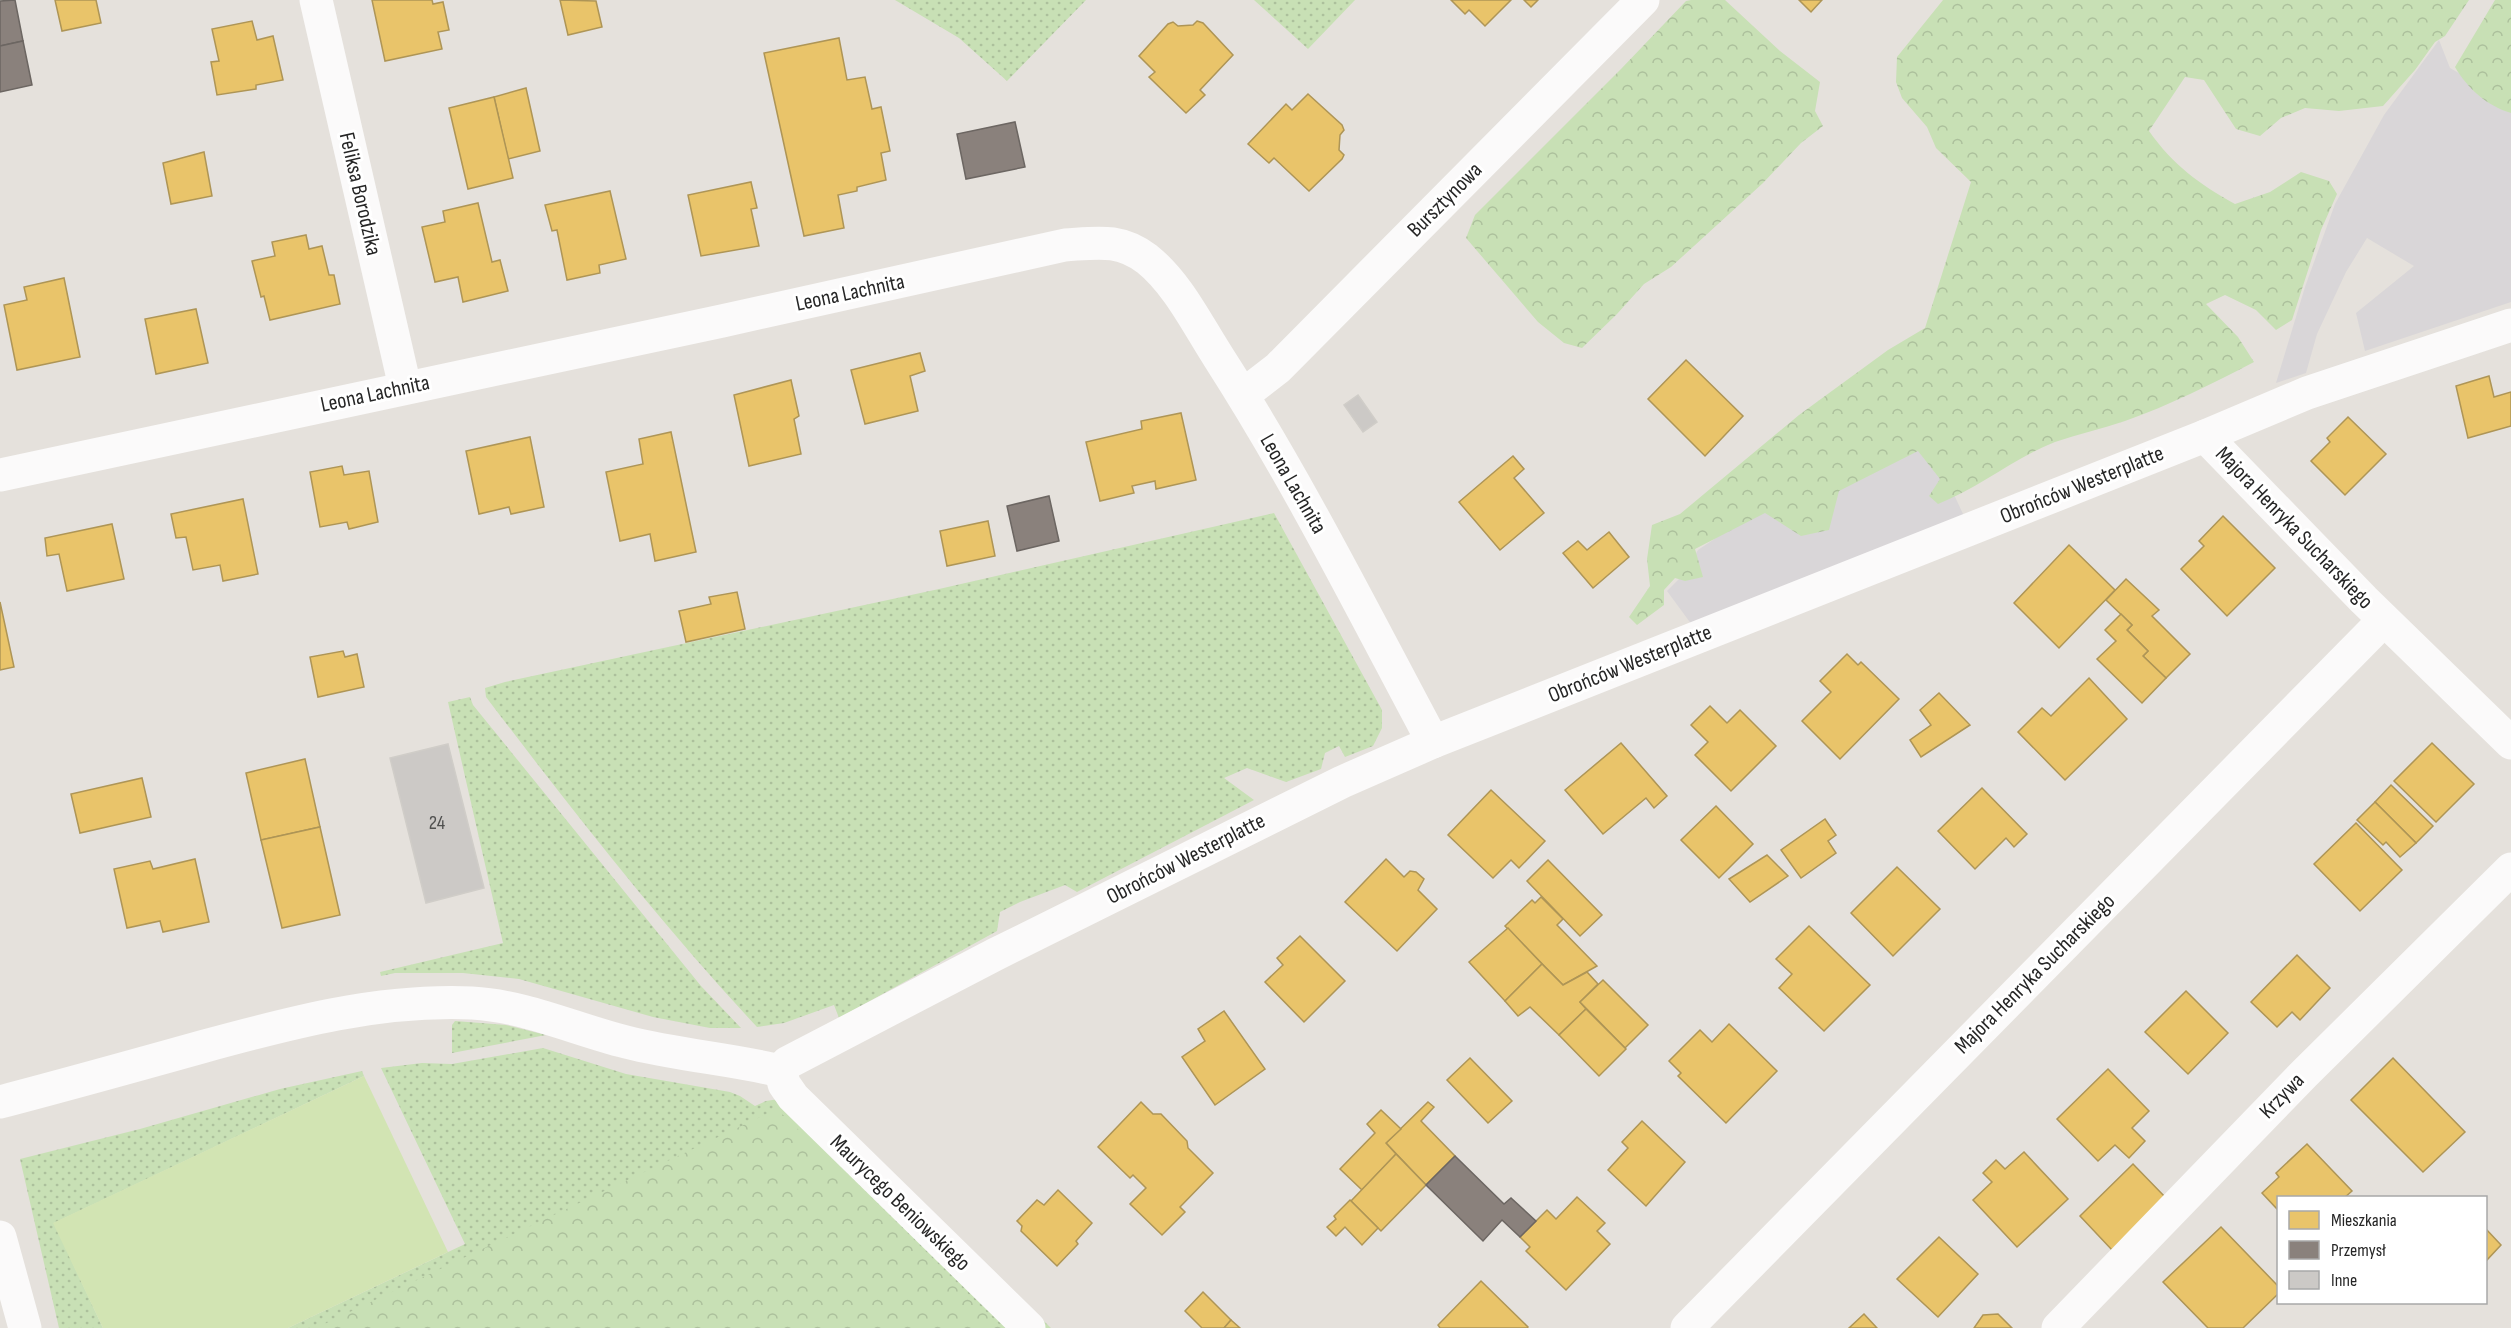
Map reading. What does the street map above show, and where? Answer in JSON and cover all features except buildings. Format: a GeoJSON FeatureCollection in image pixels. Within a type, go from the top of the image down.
{"type":"FeatureCollection","features":[{"type":"Feature","properties":{"kind":"street","name":"Feliksa Borodzika"},"geometry":{"type":"LineString","coordinates":[[316,0],[405,387]]}},
{"type":"Feature","properties":{"kind":"street","name":"Bursztynowa"},"geometry":{"type":"LineString","coordinates":[[1243,395],[1278,368],[1643,0]]}},
{"type":"Feature","properties":{"kind":"street","name":"Leona Lachnita"},"geometry":{"type":"LineString","coordinates":[[0,475],[1065,245],[1112,242],[1146,258],[1170,282],[1243,395],[1339,564],[1433,742]]}},
{"type":"Feature","properties":{"kind":"street","name":"Obrońców Westerplatte"},"geometry":{"type":"LineString","coordinates":[[781,1071],[787,1063],[996,954],[1342,782],[1433,742],[2205,436],[2307,393],[2511,325]]}},
{"type":"Feature","properties":{"kind":"street","name":"Majora Henryka Sucharskiego"},"geometry":{"type":"LineString","coordinates":[[2205,436],[2384,620],[2511,743]]}},
{"type":"Feature","properties":{"kind":"street","name":"Majora Henryka Sucharskiego"},"geometry":{"type":"LineString","coordinates":[[1687,1328],[2384,620]]}},
{"type":"Feature","properties":{"kind":"street","name":"Krzywa"},"geometry":{"type":"LineString","coordinates":[[2058,1328],[2304,1074],[2511,869]]}},
{"type":"Feature","properties":{"kind":"street"},"geometry":{"type":"LineString","coordinates":[[0,1102],[263,1030],[341,1012],[399,1004],[474,1003],[529,1011],[625,1042],[781,1071]]}},
{"type":"Feature","properties":{"kind":"street","name":"Maurycego Beniowskiego"},"geometry":{"type":"LineString","coordinates":[[781,1071],[784,1084],[793,1097],[1029,1328]]}},
{"type":"Feature","properties":{"kind":"street"},"geometry":{"type":"LineString","coordinates":[[0,1237],[25,1328]]}},
{"type":"Feature","properties":{"kind":"shaded area"},"geometry":{"type":"Polygon","coordinates":[[[2439,40],[2450,68],[2511,103],[2511,302],[2365,351],[2356,313],[2414,266],[2367,238],[2346,272],[2317,334],[2306,373],[2276,383],[2305,287],[2335,204],[2384,115],[2439,40]]]}},
{"type":"Feature","properties":{"kind":"shaded area"},"geometry":{"type":"Polygon","coordinates":[[[1928,439],[1964,516],[1692,625],[1667,591],[1683,575],[1698,550],[1762,507],[1928,439]]]}},
{"type":"Feature","properties":{"kind":"green space"},"geometry":{"type":"Polygon","coordinates":[[[895,0],[1086,0],[1007,81],[959,38],[895,0]]]}},
{"type":"Feature","properties":{"kind":"green space"},"geometry":{"type":"Polygon","coordinates":[[[1254,0],[1355,0],[1308,49],[1254,0]]]}},
{"type":"Feature","properties":{"kind":"green space"},"geometry":{"type":"Polygon","coordinates":[[[1725,0],[1780,51],[1820,82],[1815,111],[1823,126],[1801,143],[1763,183],[1671,267],[1644,284],[1582,348],[1564,343],[1538,322],[1466,238],[1475,215],[1686,1],[1725,0]]]}},
{"type":"Feature","properties":{"kind":"green space"},"geometry":{"type":"Polygon","coordinates":[[[1943,0],[2469,0],[2445,36],[2435,42],[2415,70],[2383,106],[2339,111],[2305,108],[2281,118],[2260,136],[2236,129],[2204,80],[2185,77],[2149,131],[2177,164],[2210,189],[2235,204],[2270,192],[2301,172],[2329,181],[2337,194],[2321,230],[2292,320],[2276,330],[2256,310],[2225,295],[2206,304],[2238,337],[2254,362],[2158,408],[2125,421],[2055,442],[1938,504],[1929,496],[1940,479],[1918,451],[1839,491],[1829,530],[1801,536],[1765,513],[1695,549],[1703,577],[1685,581],[1675,578],[1664,590],[1664,605],[1637,625],[1629,617],[1650,586],[1647,559],[1652,525],[1680,514],[1799,415],[1888,350],[1925,328],[1971,182],[1936,148],[1927,127],[1902,98],[1896,82],[1897,57],[1943,0]]]}},
{"type":"Feature","properties":{"kind":"green space"},"geometry":{"type":"Polygon","coordinates":[[[2495,0],[2511,0],[2511,113],[2494,106],[2478,95],[2455,67],[2495,0]]]}},
{"type":"Feature","properties":{"kind":"green space"},"geometry":{"type":"Polygon","coordinates":[[[1274,513],[1382,710],[1382,728],[1373,746],[1345,757],[1339,746],[1325,753],[1321,769],[1286,782],[1247,768],[1224,778],[1254,800],[1077,892],[1065,885],[1000,912],[997,931],[839,1018],[834,1005],[784,1023],[757,1027],[617,865],[486,697],[485,688],[505,682],[939,589],[1274,513]]]}},
{"type":"Feature","properties":{"kind":"green space"},"geometry":{"type":"Polygon","coordinates":[[[470,697],[473,705],[701,986],[741,1028],[710,1028],[653,1017],[519,979],[463,973],[395,973],[381,976],[380,972],[503,943],[448,702],[470,697]]]}},
{"type":"Feature","properties":{"kind":"green space"},"geometry":{"type":"Polygon","coordinates":[[[455,1021],[506,1025],[546,1035],[452,1053],[452,1025],[455,1021]]]}},
{"type":"Feature","properties":{"kind":"green space"},"geometry":{"type":"Polygon","coordinates":[[[543,1048],[626,1074],[730,1092],[755,1106],[766,1101],[811,1094],[1051,1328],[288,1328],[465,1244],[381,1068],[422,1063],[452,1064],[543,1048]]]}},
{"type":"Feature","properties":{"kind":"green space"},"geometry":{"type":"Polygon","coordinates":[[[362,1071],[364,1076],[54,1223],[103,1328],[59,1328],[20,1159],[140,1129],[280,1089],[362,1071]]]}},
{"type":"Feature","properties":{"kind":"green space"},"geometry":{"type":"Polygon","coordinates":[[[364,1076],[448,1252],[288,1328],[103,1328],[53,1223],[364,1076]]]}},
{"type":"Feature","properties":{"kind":"green space"},"geometry":{"type":"Polygon","coordinates":[[[777,1109],[1003,1328],[316,1328],[777,1109]]]}}]}
